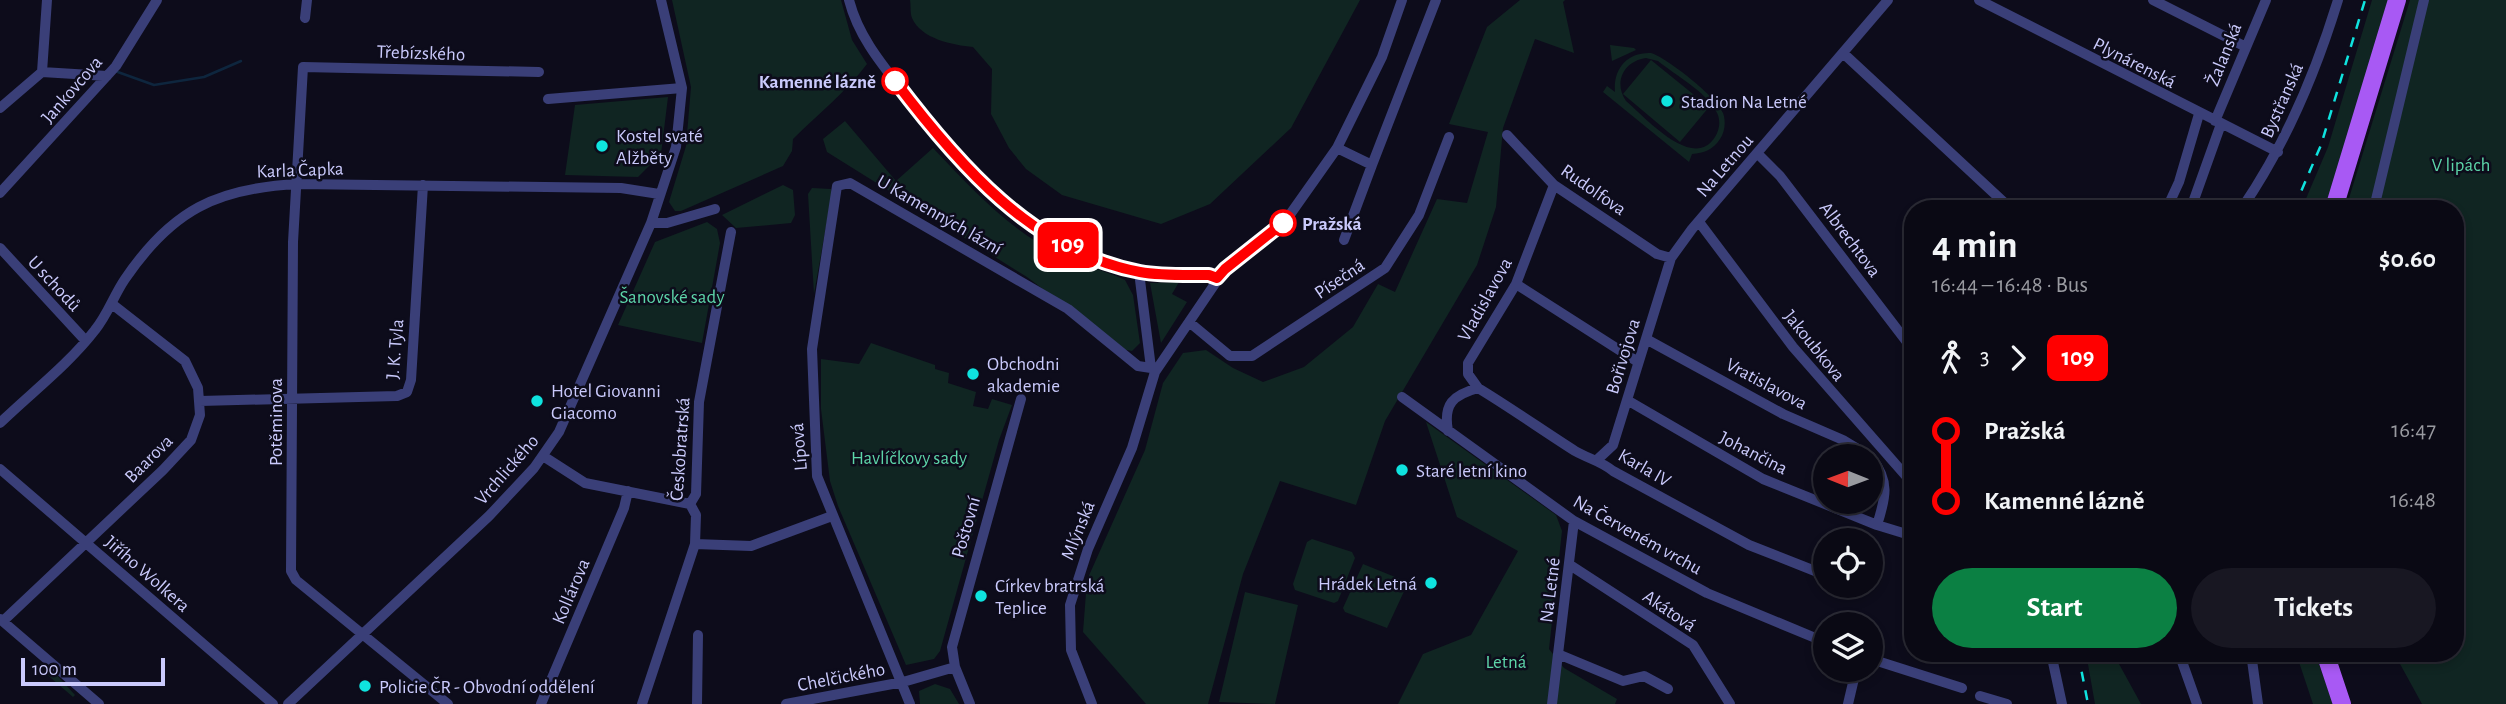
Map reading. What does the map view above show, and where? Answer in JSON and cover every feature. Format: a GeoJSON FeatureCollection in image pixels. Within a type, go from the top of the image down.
{"type":"FeatureCollection","features":[{"type":"Feature","properties":{"kind":"main road"},"geometry":{"type":"LineString","coordinates":[[2336,200],[2398,0]]}},
{"type":"Feature","properties":{"kind":"main road"},"geometry":{"type":"LineString","coordinates":[[2328,662],[2342,704]]}},
{"type":"Feature","properties":{"kind":"main road"},"geometry":{"type":"LineString","coordinates":[[2337,662],[2342,704]]}},
{"type":"Feature","properties":{"kind":"street"},"geometry":{"type":"LineString","coordinates":[[42,72],[47,0]]}},
{"type":"Feature","properties":{"kind":"street","name":"Jankovcova"},"geometry":{"type":"LineString","coordinates":[[0,193],[107,76],[157,0]]}},
{"type":"Feature","properties":{"kind":"street"},"geometry":{"type":"LineString","coordinates":[[304,18],[307,0]]}},
{"type":"Feature","properties":{"kind":"street","name":"Vrchlického"},"geometry":{"type":"LineString","coordinates":[[288,704],[489,516],[543,456],[559,432],[651,223],[676,147],[682,88],[661,0]]}},
{"type":"Feature","properties":{"kind":"street"},"geometry":{"type":"LineString","coordinates":[[849,0],[853,16],[873,53],[976,176],[1046,233],[1081,251],[1139,272],[1209,275],[1217,278]]}},
{"type":"Feature","properties":{"kind":"street"},"geometry":{"type":"LineString","coordinates":[[1153,370],[1189,322],[1217,278],[1284,223],[1337,148],[1382,57],[1402,0]]}},
{"type":"Feature","properties":{"kind":"street"},"geometry":{"type":"LineString","coordinates":[[1344,240],[1436,0]]}},
{"type":"Feature","properties":{"kind":"street","name":"Na Letnou"},"geometry":{"type":"LineString","coordinates":[[1671,258],[1888,0]]}},
{"type":"Feature","properties":{"kind":"street","name":"Plynárenská"},"geometry":{"type":"LineString","coordinates":[[1979,0],[2278,152]]}},
{"type":"Feature","properties":{"kind":"street"},"geometry":{"type":"LineString","coordinates":[[2153,0],[2244,46]]}},
{"type":"Feature","properties":{"kind":"street","name":"Žalanská"},"geometry":{"type":"LineString","coordinates":[[2194,200],[2244,46],[2266,0]]}},
{"type":"Feature","properties":{"kind":"street","name":"Bystřanská"},"geometry":{"type":"LineString","coordinates":[[2247,200],[2278,152],[2306,93],[2337,0]]}},
{"type":"Feature","properties":{"kind":"street"},"geometry":{"type":"LineString","coordinates":[[2376,200],[2424,0]]}},
{"type":"Feature","properties":{"kind":"street"},"geometry":{"type":"LineString","coordinates":[[1843,53],[2001,200]]}},
{"type":"Feature","properties":{"kind":"street","name":"Třebízského"},"geometry":{"type":"LineString","coordinates":[[303,67],[539,72]]}},
{"type":"Feature","properties":{"kind":"street","name":"Potěminova"},"geometry":{"type":"LineString","coordinates":[[303,67],[293,242],[291,571],[296,580],[448,704]]}},
{"type":"Feature","properties":{"kind":"street"},"geometry":{"type":"LineString","coordinates":[[0,108],[42,72],[107,76]]}},
{"type":"Feature","properties":{"kind":"street"},"geometry":{"type":"LineString","coordinates":[[548,99],[682,88]]}},
{"type":"Feature","properties":{"kind":"street"},"geometry":{"type":"LineString","coordinates":[[2171,200],[2179,183],[2199,114]]}},
{"type":"Feature","properties":{"kind":"street","name":"Rudolfova"},"geometry":{"type":"LineString","coordinates":[[1507,135],[1554,185],[1657,254],[1671,258]]}},
{"type":"Feature","properties":{"kind":"street","name":"Písečná"},"geometry":{"type":"LineString","coordinates":[[1189,322],[1230,356],[1252,355],[1385,268],[1419,215],[1449,137]]}},
{"type":"Feature","properties":{"kind":"street"},"geometry":{"type":"LineString","coordinates":[[1337,148],[1372,165]]}},
{"type":"Feature","properties":{"kind":"street","name":"Albrechtova"},"geometry":{"type":"LineString","coordinates":[[1757,153],[1780,176],[1904,338]]}},
{"type":"Feature","properties":{"kind":"street","name":"Lípová"},"geometry":{"type":"LineString","coordinates":[[850,183],[840,183],[835,190],[812,349],[817,476],[910,704]]}},
{"type":"Feature","properties":{"kind":"street","name":"U Kamenných lázní"},"geometry":{"type":"LineString","coordinates":[[850,183],[1068,309],[1123,356],[1138,366],[1153,370]]}},
{"type":"Feature","properties":{"kind":"street","name":"Karla Čapka"},"geometry":{"type":"LineString","coordinates":[[0,423],[85,340],[113,304],[123,282],[148,249],[172,224],[213,198],[254,186],[298,184],[621,188],[659,194]]}},
{"type":"Feature","properties":{"kind":"street","name":"Vladislavova"},"geometry":{"type":"LineString","coordinates":[[1478,388],[1468,374],[1468,363],[1516,284],[1554,185]]}},
{"type":"Feature","properties":{"kind":"street","name":"J. K. Tyla"},"geometry":{"type":"LineString","coordinates":[[200,401],[404,395],[410,388],[423,186]]}},
{"type":"Feature","properties":{"kind":"street"},"geometry":{"type":"LineString","coordinates":[[651,223],[683,219],[715,209]]}},
{"type":"Feature","properties":{"kind":"street","name":"Jakoubkova"},"geometry":{"type":"LineString","coordinates":[[1699,222],[1793,347],[1904,474]]}},
{"type":"Feature","properties":{"kind":"street","name":"Českobratrská"},"geometry":{"type":"LineString","coordinates":[[642,704],[695,544],[696,515],[690,504],[696,494],[699,402],[730,232]]}},
{"type":"Feature","properties":{"kind":"street","name":"U schodů"},"geometry":{"type":"LineString","coordinates":[[0,248],[85,340]]}},
{"type":"Feature","properties":{"kind":"street","name":"Bořivojova"},"geometry":{"type":"LineString","coordinates":[[1598,459],[1613,445],[1671,258]]}},
{"type":"Feature","properties":{"kind":"street"},"geometry":{"type":"LineString","coordinates":[[1139,272],[1153,370]]}},
{"type":"Feature","properties":{"kind":"street"},"geometry":{"type":"LineString","coordinates":[[1516,284],[1638,362]]}},
{"type":"Feature","properties":{"kind":"street"},"geometry":{"type":"LineString","coordinates":[[113,304],[185,361],[200,401]]}},
{"type":"Feature","properties":{"kind":"street","name":"Vratislavova"},"geometry":{"type":"LineString","coordinates":[[1646,339],[1783,414],[1850,444]]}},
{"type":"Feature","properties":{"kind":"street","name":"Mlýnská"},"geometry":{"type":"LineString","coordinates":[[1092,704],[1071,650],[1070,605],[1088,549],[1132,448],[1153,370]]}},
{"type":"Feature","properties":{"kind":"street"},"geometry":{"type":"LineString","coordinates":[[1448,430],[1446,408],[1454,396],[1478,388]]}},
{"type":"Feature","properties":{"kind":"street","name":"Karla IV"},"geometry":{"type":"LineString","coordinates":[[1478,388],[1526,416],[1584,457],[1598,459],[1613,471],[1749,545],[1813,570]]}},
{"type":"Feature","properties":{"kind":"street","name":"Na Červeném vrchu"},"geometry":{"type":"LineString","coordinates":[[1402,397],[1574,521],[1707,593],[1813,637]]}},
{"type":"Feature","properties":{"kind":"street","name":"Poštovní"},"geometry":{"type":"LineString","coordinates":[[970,704],[955,667],[952,647],[958,616],[1021,399]]}},
{"type":"Feature","properties":{"kind":"street","name":"Johančina"},"geometry":{"type":"LineString","coordinates":[[1627,400],[1763,479],[1904,533]]}},
{"type":"Feature","properties":{"kind":"street","name":"Baarova"},"geometry":{"type":"LineString","coordinates":[[1,620],[87,543],[191,440],[200,415],[200,401]]}},
{"type":"Feature","properties":{"kind":"street"},"geometry":{"type":"LineString","coordinates":[[543,456],[578,480],[690,504]]}},
{"type":"Feature","properties":{"kind":"street","name":"Jiřího Wolkera"},"geometry":{"type":"LineString","coordinates":[[0,469],[273,704]]}},
{"type":"Feature","properties":{"kind":"street","name":"Vratislavova"},"geometry":{"type":"LineString","coordinates":[[1883,475],[1887,494],[1883,506]]}},
{"type":"Feature","properties":{"kind":"street","name":"Kollárova"},"geometry":{"type":"LineString","coordinates":[[541,704],[624,508],[628,491]]}},
{"type":"Feature","properties":{"kind":"street","name":"Vratislavova"},"geometry":{"type":"LineString","coordinates":[[1877,525],[1881,514]]}},
{"type":"Feature","properties":{"kind":"street"},"geometry":{"type":"LineString","coordinates":[[695,544],[751,546],[832,516]]}},
{"type":"Feature","properties":{"kind":"street","name":"Na Letné"},"geometry":{"type":"LineString","coordinates":[[1552,704],[1574,521]]}},
{"type":"Feature","properties":{"kind":"street","name":"Akátová"},"geometry":{"type":"LineString","coordinates":[[1570,565],[1693,645],[1730,704]]}},
{"type":"Feature","properties":{"kind":"street"},"geometry":{"type":"LineString","coordinates":[[1,620],[99,704]]}},
{"type":"Feature","properties":{"kind":"street"},"geometry":{"type":"LineString","coordinates":[[697,704],[698,635]]}},
{"type":"Feature","properties":{"kind":"street"},"geometry":{"type":"LineString","coordinates":[[1558,654],[1623,681],[1644,676],[1668,689]]}},
{"type":"Feature","properties":{"kind":"street"},"geometry":{"type":"LineString","coordinates":[[2054,662],[2062,704]]}},
{"type":"Feature","properties":{"kind":"street"},"geometry":{"type":"LineString","coordinates":[[2182,662],[2197,704]]}},
{"type":"Feature","properties":{"kind":"street"},"geometry":{"type":"LineString","coordinates":[[2252,662],[2258,704]]}},
{"type":"Feature","properties":{"kind":"street"},"geometry":{"type":"LineString","coordinates":[[1883,663],[1962,688]]}},
{"type":"Feature","properties":{"kind":"street"},"geometry":{"type":"LineString","coordinates":[[903,682],[955,667]]}},
{"type":"Feature","properties":{"kind":"street","name":"Chelčického"},"geometry":{"type":"LineString","coordinates":[[786,704],[831,700],[903,682]]}},
{"type":"Feature","properties":{"kind":"street"},"geometry":{"type":"LineString","coordinates":[[1848,704],[1853,682]]}},
{"type":"Feature","properties":{"kind":"street"},"geometry":{"type":"LineString","coordinates":[[1980,696],[2007,704]]}},
{"type":"Feature","properties":{"kind":"green space"},"geometry":{"type":"Polygon","coordinates":[[[672,0],[841,0],[852,40],[867,64],[793,139],[792,151],[783,166],[681,211],[675,211],[669,202],[686,146],[691,87],[672,0]]]}},
{"type":"Feature","properties":{"kind":"green space"},"geometry":{"type":"Polygon","coordinates":[[[910,0],[1360,0],[1291,128],[1210,204],[1161,224],[1062,195],[1026,169],[1009,148],[991,114],[992,69],[973,47],[947,42],[923,31],[912,18],[910,0]]]}},
{"type":"Feature","properties":{"kind":"green space"},"geometry":{"type":"Polygon","coordinates":[[[1520,0],[1565,0],[1563,2],[1574,53],[1535,39],[1503,128],[1496,207],[1477,265],[1385,421],[1356,505],[1280,481],[1243,574],[1208,704],[1146,704],[1083,632],[1087,580],[1145,450],[1163,383],[1183,353],[1206,350],[1233,368],[1263,382],[1304,367],[1353,327],[1378,284],[1395,292],[1437,199],[1467,203],[1488,132],[1449,124],[1487,27],[1520,0]]]}},
{"type":"Feature","properties":{"kind":"green space"},"geometry":{"type":"Polygon","coordinates":[[[2372,0],[2389,0],[2329,200],[2305,200],[2328,147],[2372,0]]]}},
{"type":"Feature","properties":{"kind":"green space","name":"V lipách"},"geometry":{"type":"Polygon","coordinates":[[[2410,0],[2506,0],[2506,704],[2422,704],[2399,662],[2464,662],[2464,200],[2348,200],[2410,0]]]}},
{"type":"Feature","properties":{"kind":"green space"},"geometry":{"type":"Polygon","coordinates":[[[1610,45],[1634,48],[1636,50],[1612,61],[1610,45]]]}},
{"type":"Feature","properties":{"kind":"green space"},"geometry":{"type":"Polygon","coordinates":[[[1642,53],[1658,56],[1679,70],[1702,88],[1723,113],[1724,126],[1720,139],[1708,150],[1692,154],[1689,162],[1603,92],[1607,86],[1615,92],[1619,69],[1629,59],[1642,53]],[[1646,58],[1632,63],[1621,80],[1622,94],[1626,101],[1669,138],[1694,148],[1706,146],[1718,131],[1718,114],[1697,90],[1658,61],[1646,58]]]}},
{"type":"Feature","properties":{"kind":"green space","name":"Stadion Na Letné"},"geometry":{"type":"Polygon","coordinates":[[[1651,60],[1709,107],[1680,142],[1623,94],[1651,60]]]}},
{"type":"Feature","properties":{"kind":"green space"},"geometry":{"type":"Polygon","coordinates":[[[668,97],[661,154],[638,177],[565,175],[575,105],[668,97]]]}},
{"type":"Feature","properties":{"kind":"green space"},"geometry":{"type":"Polygon","coordinates":[[[845,121],[896,181],[933,148],[992,208],[1024,234],[1068,259],[1125,280],[1133,295],[1140,343],[1132,351],[1122,349],[1027,277],[827,152],[823,139],[845,121]]]}},
{"type":"Feature","properties":{"kind":"green space"},"geometry":{"type":"Polygon","coordinates":[[[783,185],[793,190],[795,215],[791,223],[736,228],[722,215],[783,185]]]}},
{"type":"Feature","properties":{"kind":"green space"},"geometry":{"type":"Polygon","coordinates":[[[812,188],[831,189],[814,294],[808,194],[812,188]]]}},
{"type":"Feature","properties":{"kind":"green space","name":"Šanovské sady"},"geometry":{"type":"Polygon","coordinates":[[[707,222],[717,229],[720,243],[702,343],[618,325],[655,242],[707,222]]]}},
{"type":"Feature","properties":{"kind":"green space"},"geometry":{"type":"Polygon","coordinates":[[[1179,282],[1172,294],[1187,302],[1161,343],[1150,283],[1179,282]]]}},
{"type":"Feature","properties":{"kind":"green space","name":"Havlíčkovy sady"},"geometry":{"type":"Polygon","coordinates":[[[871,343],[935,365],[935,369],[949,373],[948,383],[976,392],[973,406],[988,409],[992,399],[1012,405],[999,440],[940,651],[934,659],[906,665],[838,506],[830,481],[821,409],[821,359],[859,364],[871,343]]]}},
{"type":"Feature","properties":{"kind":"green space","name":"Letná"},"geometry":{"type":"Polygon","coordinates":[[[1426,422],[1556,515],[1562,531],[1549,649],[1564,668],[1617,699],[1615,704],[1398,704],[1423,654],[1471,635],[1518,551],[1457,517],[1426,422]]]}},
{"type":"Feature","properties":{"kind":"green space"},"geometry":{"type":"Polygon","coordinates":[[[1312,539],[1352,552],[1355,558],[1338,601],[1334,603],[1295,590],[1293,584],[1307,542],[1312,539]]]}},
{"type":"Feature","properties":{"kind":"green space"},"geometry":{"type":"Polygon","coordinates":[[[1363,564],[1405,581],[1407,585],[1387,628],[1345,612],[1343,608],[1363,564]]]}},
{"type":"Feature","properties":{"kind":"green space"},"geometry":{"type":"Polygon","coordinates":[[[1245,592],[1298,605],[1275,704],[1219,702],[1245,592]]]}},
{"type":"Feature","properties":{"kind":"green space"},"geometry":{"type":"Polygon","coordinates":[[[2088,662],[2118,662],[2141,704],[2095,704],[2088,662]]]}},
{"type":"Feature","properties":{"kind":"green space"},"geometry":{"type":"Polygon","coordinates":[[[2299,662],[2318,662],[2333,704],[2313,704],[2299,662]]]}},
{"type":"Feature","properties":{"kind":"green space"},"geometry":{"type":"Polygon","coordinates":[[[45,669],[52,670],[75,695],[73,697],[44,672],[45,669]]]}},
{"type":"Feature","properties":{"kind":"green space"},"geometry":{"type":"Polygon","coordinates":[[[935,684],[950,689],[959,704],[920,704],[919,691],[935,684]]]}},
{"type":"Feature","properties":{"kind":"waterway"},"geometry":{"type":"LineString","coordinates":[[115,71],[154,85],[204,77],[241,61]]}},
{"type":"Feature","properties":{"kind":"railway"},"geometry":{"type":"LineString","coordinates":[[2297,200],[2321,145],[2365,0]]}},
{"type":"Feature","properties":{"kind":"railway"},"geometry":{"type":"LineString","coordinates":[[2080,662],[2088,704]]}},
{"type":"Feature","properties":{"kind":"bus line","name":"109"},"geometry":{"type":"LineString","coordinates":[[895,81],[954,153],[1012,209],[1062,242],[1117,265],[1139,272],[1209,275],[1217,278],[1283,223]]}},
{"type":"Feature","properties":{"kind":"place","name":"Kamenné lázně"},"geometry":{"type":"Point","coordinates":[895,81]}},
{"type":"Feature","properties":{"kind":"place","name":"Stadion Na Letné"},"geometry":{"type":"Point","coordinates":[1667,101]}},
{"type":"Feature","properties":{"kind":"place","name":"Kostel svaté Alžběty"},"geometry":{"type":"Point","coordinates":[602,146]}},
{"type":"Feature","properties":{"kind":"place","name":"Pražská"},"geometry":{"type":"Point","coordinates":[1283,223]}},
{"type":"Feature","properties":{"kind":"place","name":"Obchodni akademie"},"geometry":{"type":"Point","coordinates":[973,374]}},
{"type":"Feature","properties":{"kind":"place","name":"Hotel Giovanni Giacomo"},"geometry":{"type":"Point","coordinates":[537,401]}},
{"type":"Feature","properties":{"kind":"place","name":"Staré letní kino"},"geometry":{"type":"Point","coordinates":[1402,470]}},
{"type":"Feature","properties":{"kind":"place","name":"Hrádek Letná"},"geometry":{"type":"Point","coordinates":[1431,583]}},
{"type":"Feature","properties":{"kind":"place","name":"Církev bratrská Teplice"},"geometry":{"type":"Point","coordinates":[981,596]}},
{"type":"Feature","properties":{"kind":"place","name":"Policie ČR - Obvodní oddělení"},"geometry":{"type":"Point","coordinates":[365,686]}}]}
